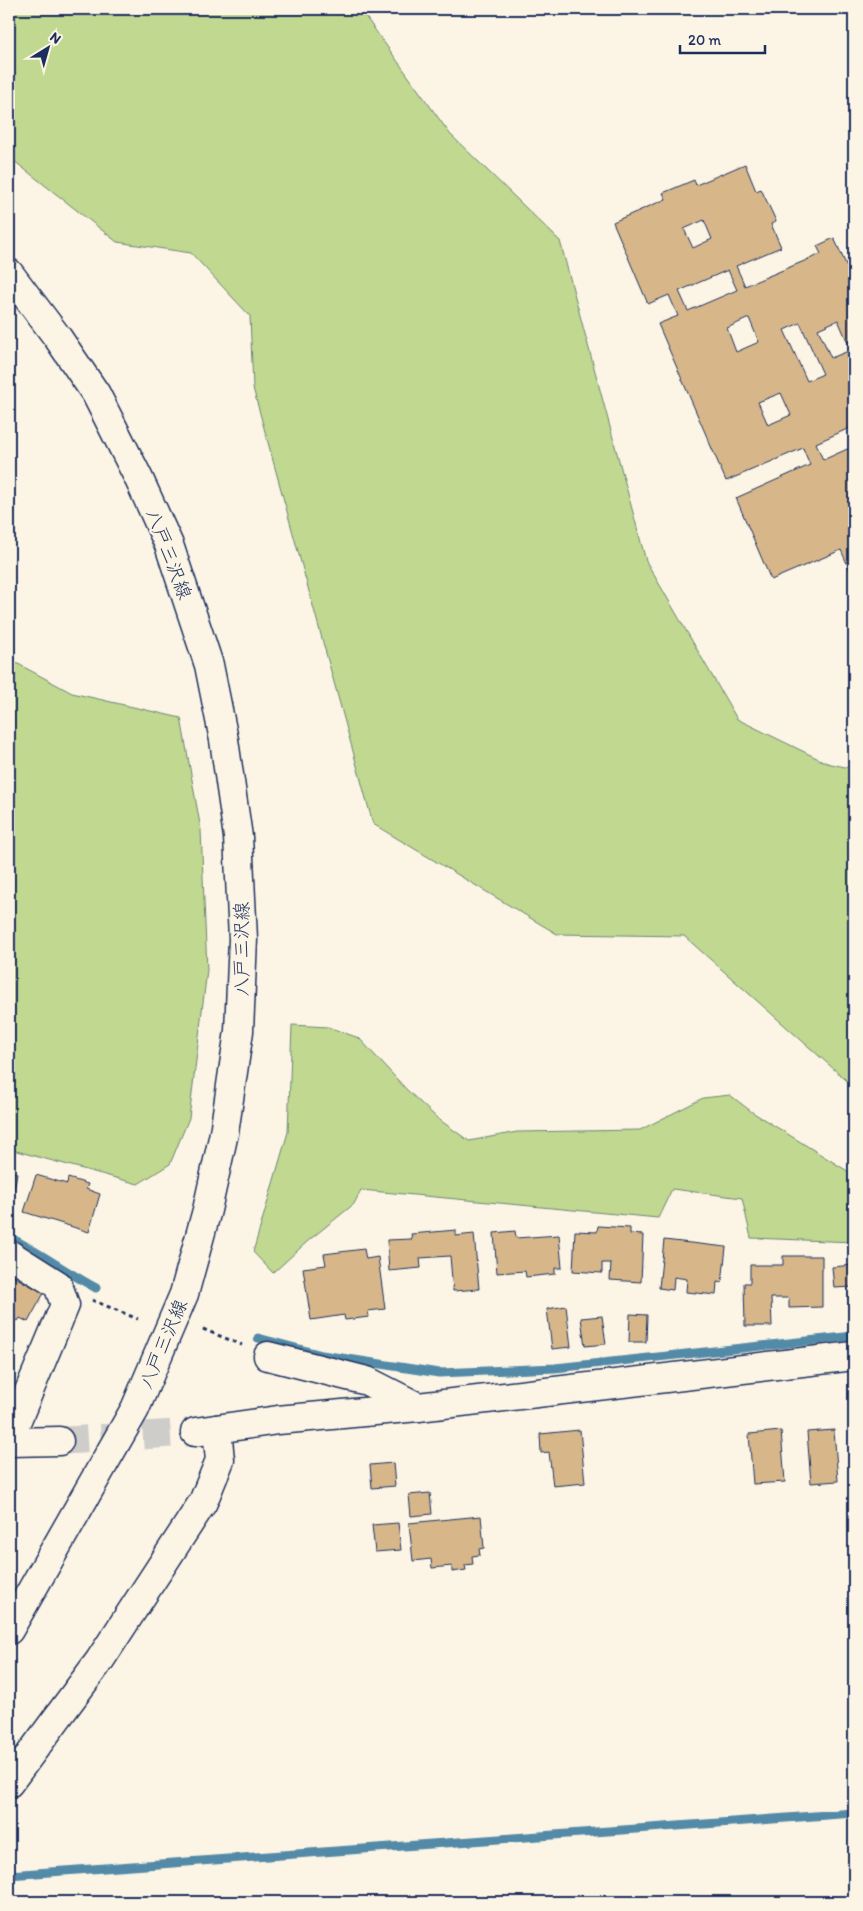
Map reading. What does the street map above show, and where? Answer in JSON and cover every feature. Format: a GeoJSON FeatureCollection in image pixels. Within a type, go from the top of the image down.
{"type":"FeatureCollection","features":[{"type":"Feature","properties":{"kind":"street","name":"八戸三沢線"},"geometry":{"type":"LineString","coordinates":[[9,273],[58,338],[96,394],[138,477],[169,545],[209,665],[224,740],[238,837],[243,939],[239,1031],[224,1133],[207,1210],[184,1294],[136,1408],[9,1630]]}},
{"type":"Feature","properties":{"kind":"street"},"geometry":{"type":"LineString","coordinates":[[9,1254],[58,1285],[65,1305],[9,1441],[59,1441]]}},
{"type":"Feature","properties":{"kind":"street"},"geometry":{"type":"LineString","coordinates":[[268,1356],[367,1381],[418,1407]]}},
{"type":"Feature","properties":{"kind":"street"},"geometry":{"type":"LineString","coordinates":[[9,1783],[100,1660],[203,1502],[220,1460],[206,1431],[278,1420],[418,1407],[854,1356]]}},
{"type":"Feature","properties":{"kind":"path"},"geometry":{"type":"LineString","coordinates":[[58,1285],[138,1319]]}},
{"type":"Feature","properties":{"kind":"path"},"geometry":{"type":"LineString","coordinates":[[203,1329],[268,1356]]}},
{"type":"Feature","properties":{"kind":"green space"},"geometry":{"type":"Polygon","coordinates":[[[9,9],[360,9],[450,134],[560,241],[646,561],[737,719],[827,763],[854,769],[854,1087],[684,936],[557,934],[373,824],[253,388],[250,316],[191,253],[117,242],[9,157],[9,9]]]}},
{"type":"Feature","properties":{"kind":"green space"},"geometry":{"type":"Polygon","coordinates":[[[9,659],[72,693],[181,718],[201,830],[207,970],[189,1118],[170,1164],[138,1184],[9,1149],[9,659]]]}},
{"type":"Feature","properties":{"kind":"green space"},"geometry":{"type":"Polygon","coordinates":[[[292,1025],[328,1027],[359,1038],[407,1090],[437,1118],[469,1141],[517,1132],[640,1130],[703,1098],[730,1095],[752,1112],[854,1175],[854,1242],[751,1238],[742,1198],[672,1189],[658,1218],[361,1190],[354,1204],[308,1241],[273,1273],[253,1252],[288,1132],[292,1025]]]}},
{"type":"Feature","properties":{"kind":"building"},"geometry":{"type":"Polygon","coordinates":[[[745,164],[756,191],[761,189],[776,221],[771,224],[781,247],[736,266],[745,286],[821,254],[817,246],[834,238],[849,271],[854,269],[854,426],[816,443],[823,460],[854,446],[853,577],[841,550],[771,580],[736,498],[810,465],[803,448],[726,481],[658,324],[678,316],[669,295],[648,304],[613,222],[666,199],[663,193],[694,180],[696,185],[745,164]],[[704,220],[684,229],[693,248],[712,239],[704,220]],[[728,270],[679,291],[688,311],[737,290],[728,270]],[[749,318],[727,328],[736,352],[759,342],[749,318]],[[838,320],[818,329],[831,358],[851,350],[838,320]],[[800,323],[784,330],[807,381],[823,374],[800,323]],[[781,393],[758,402],[768,425],[791,415],[781,393]]]}},
{"type":"Feature","properties":{"kind":"building"},"geometry":{"type":"Polygon","coordinates":[[[9,1171],[17,1173],[9,1219],[9,1171]]]}},
{"type":"Feature","properties":{"kind":"building"},"geometry":{"type":"Polygon","coordinates":[[[36,1175],[67,1184],[68,1178],[88,1184],[86,1189],[100,1194],[89,1232],[24,1212],[36,1175]]]}},
{"type":"Feature","properties":{"kind":"building"},"geometry":{"type":"Polygon","coordinates":[[[598,1226],[630,1228],[630,1234],[643,1235],[641,1282],[610,1280],[611,1263],[602,1263],[602,1273],[573,1271],[575,1231],[597,1232],[598,1226]]]}},
{"type":"Feature","properties":{"kind":"building"},"geometry":{"type":"Polygon","coordinates":[[[456,1230],[456,1236],[474,1234],[479,1289],[453,1291],[450,1256],[420,1258],[421,1268],[389,1271],[387,1240],[412,1239],[411,1234],[456,1230]]]}},
{"type":"Feature","properties":{"kind":"building"},"geometry":{"type":"Polygon","coordinates":[[[515,1231],[516,1238],[559,1235],[562,1268],[555,1268],[555,1274],[526,1277],[525,1271],[497,1273],[494,1233],[515,1231]]]}},
{"type":"Feature","properties":{"kind":"building"},"geometry":{"type":"Polygon","coordinates":[[[664,1240],[726,1247],[722,1283],[717,1282],[716,1295],[686,1292],[687,1279],[674,1277],[673,1290],[659,1288],[664,1240]]]}},
{"type":"Feature","properties":{"kind":"building"},"geometry":{"type":"Polygon","coordinates":[[[364,1249],[366,1259],[378,1257],[385,1309],[368,1311],[369,1317],[345,1320],[344,1315],[311,1320],[303,1268],[326,1265],[324,1254],[364,1249]]]}},
{"type":"Feature","properties":{"kind":"building"},"geometry":{"type":"Polygon","coordinates":[[[783,1256],[822,1256],[822,1307],[789,1308],[789,1298],[771,1298],[772,1326],[745,1326],[744,1283],[750,1283],[750,1265],[783,1265],[783,1256]]]}},
{"type":"Feature","properties":{"kind":"building"},"geometry":{"type":"Polygon","coordinates":[[[854,1265],[854,1287],[834,1288],[832,1267],[854,1265]]]}},
{"type":"Feature","properties":{"kind":"building"},"geometry":{"type":"Polygon","coordinates":[[[9,1274],[44,1293],[28,1322],[20,1318],[18,1321],[9,1316],[9,1274]]]}},
{"type":"Feature","properties":{"kind":"building"},"geometry":{"type":"Polygon","coordinates":[[[566,1306],[571,1347],[552,1349],[547,1309],[566,1306]]]}},
{"type":"Feature","properties":{"kind":"building"},"geometry":{"type":"Polygon","coordinates":[[[630,1314],[647,1315],[646,1342],[629,1342],[630,1314]]]}},
{"type":"Feature","properties":{"kind":"building"},"geometry":{"type":"Polygon","coordinates":[[[602,1316],[606,1344],[585,1346],[581,1318],[602,1316]]]}},
{"type":"Feature","properties":{"kind":"building"},"geometry":{"type":"Polygon","coordinates":[[[580,1430],[585,1483],[553,1486],[549,1452],[541,1453],[540,1434],[580,1430]]]}},
{"type":"Feature","properties":{"kind":"building"},"geometry":{"type":"Polygon","coordinates":[[[834,1430],[838,1481],[811,1483],[807,1432],[834,1430]]]}},
{"type":"Feature","properties":{"kind":"building"},"geometry":{"type":"Polygon","coordinates":[[[781,1431],[785,1482],[753,1484],[749,1434],[781,1431]]]}},
{"type":"Feature","properties":{"kind":"building"},"geometry":{"type":"Polygon","coordinates":[[[393,1463],[395,1486],[372,1488],[370,1465],[393,1463]]]}},
{"type":"Feature","properties":{"kind":"building"},"geometry":{"type":"Polygon","coordinates":[[[430,1493],[432,1514],[411,1516],[409,1495],[430,1493]]]}},
{"type":"Feature","properties":{"kind":"building"},"geometry":{"type":"Polygon","coordinates":[[[481,1516],[484,1548],[479,1549],[480,1555],[472,1556],[473,1564],[465,1565],[466,1570],[452,1572],[452,1566],[432,1568],[431,1559],[413,1561],[409,1523],[481,1516]]]}},
{"type":"Feature","properties":{"kind":"building"},"geometry":{"type":"Polygon","coordinates":[[[398,1523],[401,1550],[375,1552],[372,1525],[398,1523]]]}},
{"type":"Feature","properties":{"kind":"waterway"},"geometry":{"type":"LineString","coordinates":[[9,1237],[96,1288]]}},
{"type":"Feature","properties":{"kind":"waterway"},"geometry":{"type":"LineString","coordinates":[[258,1338],[322,1355],[439,1373],[555,1368],[854,1336]]}},
{"type":"Feature","properties":{"kind":"waterway"},"geometry":{"type":"LineString","coordinates":[[9,1875],[854,1813]]}},
{"type":"Feature","properties":{"kind":"tunnel"},"geometry":{"type":"LineString","coordinates":[[59,1441],[195,1432]]}}]}
